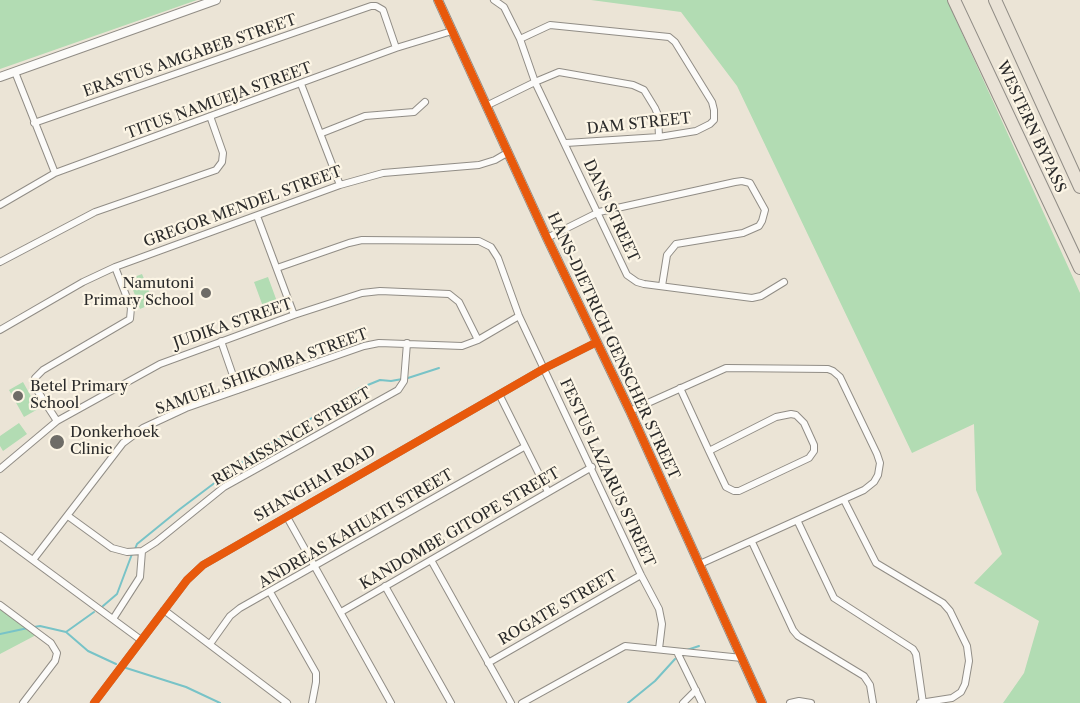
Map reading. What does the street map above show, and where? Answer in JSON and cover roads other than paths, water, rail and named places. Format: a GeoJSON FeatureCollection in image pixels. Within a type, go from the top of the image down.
{"type":"FeatureCollection","features":[{"type":"Feature","properties":{"kind":"highway","name":"WESTERN BYPASS"},"geometry":{"type":"LineString","coordinates":[[954,0],[1080,268]]}},
{"type":"Feature","properties":{"kind":"highway","name":"WESTERN BYPASS"},"geometry":{"type":"LineString","coordinates":[[995,0],[1080,188]]}},
{"type":"Feature","properties":{"kind":"street"},"geometry":{"type":"LineString","coordinates":[[0,77],[216,0]]}},
{"type":"Feature","properties":{"kind":"street","name":"HANS-DIETRICH GENSCHER STREET"},"geometry":{"type":"LineString","coordinates":[[438,0],[507,153],[630,411],[762,703]]}},
{"type":"Feature","properties":{"kind":"street","name":"DANS STREET"},"geometry":{"type":"LineString","coordinates":[[494,0],[504,3],[535,82],[599,212],[627,275],[637,282],[752,298],[761,296],[783,282]]}},
{"type":"Feature","properties":{"kind":"street","name":"ERASTUS AMGABEB STREET"},"geometry":{"type":"LineString","coordinates":[[34,123],[371,6],[383,10],[396,48]]}},
{"type":"Feature","properties":{"kind":"street","name":"DAM STREET"},"geometry":{"type":"LineString","coordinates":[[520,39],[550,25],[669,37],[712,102],[715,114],[710,124],[701,130],[659,136],[566,143]]}},
{"type":"Feature","properties":{"kind":"street","name":"TITUS NAMUEJA STREET"},"geometry":{"type":"LineString","coordinates":[[0,206],[55,172],[396,48],[452,31]]}},
{"type":"Feature","properties":{"kind":"street"},"geometry":{"type":"LineString","coordinates":[[15,72],[55,172]]}},
{"type":"Feature","properties":{"kind":"street"},"geometry":{"type":"LineString","coordinates":[[486,106],[560,72],[637,86],[644,90],[656,108],[659,136]]}},
{"type":"Feature","properties":{"kind":"street"},"geometry":{"type":"LineString","coordinates":[[301,84],[340,185]]}},
{"type":"Feature","properties":{"kind":"street"},"geometry":{"type":"LineString","coordinates":[[321,133],[365,116],[414,112],[424,102]]}},
{"type":"Feature","properties":{"kind":"street"},"geometry":{"type":"LineString","coordinates":[[0,262],[95,212],[216,170],[224,158],[210,116]]}},
{"type":"Feature","properties":{"kind":"street","name":"GREGOR MENDEL STREET"},"geometry":{"type":"LineString","coordinates":[[0,330],[83,282],[115,267],[340,185],[383,173],[479,165],[507,153]]}},
{"type":"Feature","properties":{"kind":"street"},"geometry":{"type":"LineString","coordinates":[[547,238],[599,212],[742,181],[752,186],[765,210],[759,226],[743,233],[676,244],[667,255],[662,286]]}},
{"type":"Feature","properties":{"kind":"street"},"geometry":{"type":"LineString","coordinates":[[257,216],[294,315]]}},
{"type":"Feature","properties":{"kind":"street","name":"FESTUS LAZARUS STREET"},"geometry":{"type":"LineString","coordinates":[[277,268],[362,240],[479,242],[491,247],[498,258],[519,316],[660,614],[662,624],[659,649]]}},
{"type":"Feature","properties":{"kind":"street"},"geometry":{"type":"LineString","coordinates":[[57,421],[36,387],[35,378],[43,370],[130,320],[131,308],[115,267]]}},
{"type":"Feature","properties":{"kind":"street","name":"JUDIKA STREET"},"geometry":{"type":"LineString","coordinates":[[0,469],[57,421],[160,364],[294,315],[368,292],[445,293],[453,296],[459,302],[478,340]]}},
{"type":"Feature","properties":{"kind":"street","name":"SAMUEL SHIKOMBA STREET"},"geometry":{"type":"LineString","coordinates":[[33,560],[129,438],[143,428],[186,408],[364,346],[379,343],[407,343],[462,346],[478,340],[519,316]]}},
{"type":"Feature","properties":{"kind":"street"},"geometry":{"type":"LineString","coordinates":[[221,341],[238,390]]}},
{"type":"Feature","properties":{"kind":"street","name":"RENAISSANCE STREET"},"geometry":{"type":"LineString","coordinates":[[142,551],[224,487],[398,390],[405,381],[407,343]]}},
{"type":"Feature","properties":{"kind":"street","name":"SHANGHAI ROAD"},"geometry":{"type":"LineString","coordinates":[[95,703],[187,580],[203,565],[500,396],[545,368],[596,343]]}},
{"type":"Feature","properties":{"kind":"street"},"geometry":{"type":"LineString","coordinates":[[630,411],[717,371],[732,368],[833,371],[843,382],[877,454],[880,463],[878,475],[870,487],[798,522],[700,564]]}},
{"type":"Feature","properties":{"kind":"street"},"geometry":{"type":"LineString","coordinates":[[680,388],[709,451],[726,487],[734,491],[809,458],[814,448],[804,423],[796,415],[791,414],[776,417],[709,451]]}},
{"type":"Feature","properties":{"kind":"street"},"geometry":{"type":"LineString","coordinates":[[500,396],[548,492]]}},
{"type":"Feature","properties":{"kind":"street","name":"ANDREAS KAHUATI STREET"},"geometry":{"type":"LineString","coordinates":[[210,644],[235,612],[524,447]]}},
{"type":"Feature","properties":{"kind":"street","name":"KANDOMBE GITOPE STREET"},"geometry":{"type":"LineString","coordinates":[[341,612],[592,467]]}},
{"type":"Feature","properties":{"kind":"street"},"geometry":{"type":"LineString","coordinates":[[798,522],[834,598],[913,649],[916,654],[922,703],[952,698],[961,692],[965,684],[969,662],[967,646],[950,611],[943,603],[876,563],[844,500]]}},
{"type":"Feature","properties":{"kind":"street"},"geometry":{"type":"LineString","coordinates":[[68,516],[112,548],[127,552],[142,551],[140,577],[113,619]]}},
{"type":"Feature","properties":{"kind":"street"},"geometry":{"type":"LineString","coordinates":[[286,517],[391,703]]}},
{"type":"Feature","properties":{"kind":"street"},"geometry":{"type":"LineString","coordinates":[[0,536],[141,640]]}},
{"type":"Feature","properties":{"kind":"street"},"geometry":{"type":"LineString","coordinates":[[752,542],[793,630],[798,636],[864,676],[870,685],[873,703]]}},
{"type":"Feature","properties":{"kind":"street"},"geometry":{"type":"LineString","coordinates":[[430,560],[512,703]]}},
{"type":"Feature","properties":{"kind":"street","name":"ROGATE STREET"},"geometry":{"type":"LineString","coordinates":[[488,663],[641,575]]}},
{"type":"Feature","properties":{"kind":"street"},"geometry":{"type":"LineString","coordinates":[[385,586],[451,703]]}},
{"type":"Feature","properties":{"kind":"street"},"geometry":{"type":"LineString","coordinates":[[270,592],[316,673],[312,703]]}},
{"type":"Feature","properties":{"kind":"street"},"geometry":{"type":"LineString","coordinates":[[0,605],[53,645],[57,653],[55,661],[23,703]]}},
{"type":"Feature","properties":{"kind":"street"},"geometry":{"type":"LineString","coordinates":[[164,610],[287,703]]}},
{"type":"Feature","properties":{"kind":"street"},"geometry":{"type":"LineString","coordinates":[[522,703],[620,648],[630,645],[742,658]]}},
{"type":"Feature","properties":{"kind":"street"},"geometry":{"type":"LineString","coordinates":[[677,652],[702,703]]}},
{"type":"Feature","properties":{"kind":"street"},"geometry":{"type":"LineString","coordinates":[[683,703],[696,690]]}},
{"type":"Feature","properties":{"kind":"street"},"geometry":{"type":"LineString","coordinates":[[790,703],[804,701],[811,703]]}},
{"type":"Feature","properties":{"kind":"waterway"},"geometry":{"type":"LineString","coordinates":[[135,549],[137,544],[180,509],[245,460],[358,389],[380,380],[408,378],[439,368]]}},
{"type":"Feature","properties":{"kind":"waterway"},"geometry":{"type":"LineString","coordinates":[[103,606],[117,594],[132,554]]}},
{"type":"Feature","properties":{"kind":"waterway"},"geometry":{"type":"LineString","coordinates":[[66,632],[94,612]]}},
{"type":"Feature","properties":{"kind":"waterway"},"geometry":{"type":"LineString","coordinates":[[34,627],[40,626],[66,632],[88,651],[116,664]]}},
{"type":"Feature","properties":{"kind":"waterway"},"geometry":{"type":"LineString","coordinates":[[0,634],[28,628]]}},
{"type":"Feature","properties":{"kind":"waterway"},"geometry":{"type":"LineString","coordinates":[[687,650],[699,646]]}},
{"type":"Feature","properties":{"kind":"waterway"},"geometry":{"type":"LineString","coordinates":[[628,703],[655,681],[675,659]]}},
{"type":"Feature","properties":{"kind":"waterway"},"geometry":{"type":"LineString","coordinates":[[123,667],[186,687],[220,703]]}},
{"type":"Feature","properties":{"kind":"place","name":"Namutoni Primary School"},"geometry":{"type":"Point","coordinates":[206,293]}},
{"type":"Feature","properties":{"kind":"place","name":"Betel Primary School"},"geometry":{"type":"Point","coordinates":[18,396]}},
{"type":"Feature","properties":{"kind":"place","name":"Donkerhoek Clinic"},"geometry":{"type":"Point","coordinates":[57,442]}}]}
